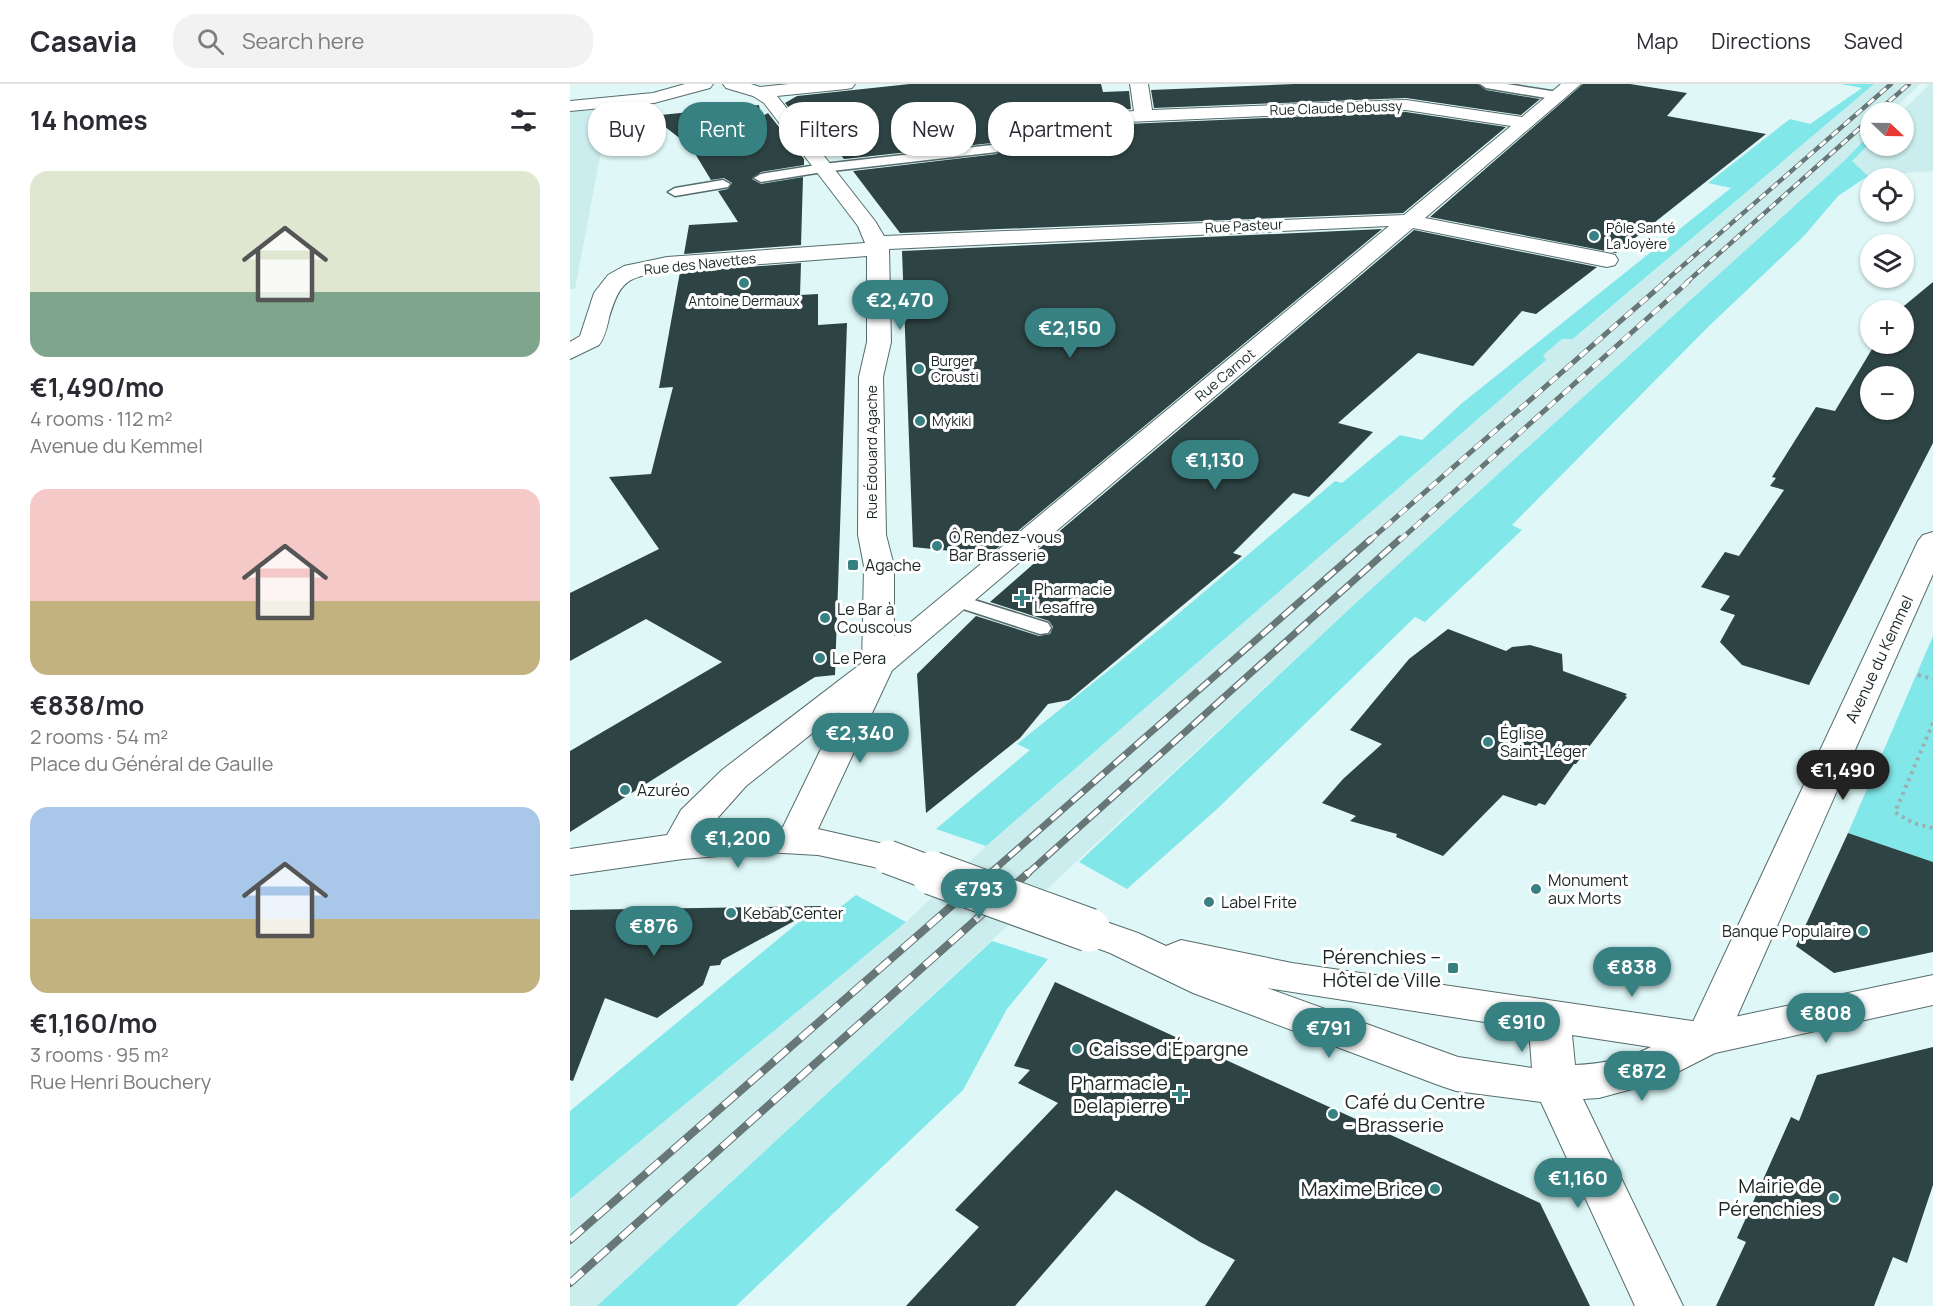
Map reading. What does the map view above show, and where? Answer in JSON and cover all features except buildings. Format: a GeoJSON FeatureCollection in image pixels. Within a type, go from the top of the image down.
{"type":"FeatureCollection","features":[{"type":"Feature","properties":{"kind":"street"},"geometry":{"type":"LineString","coordinates":[[570,100],[625,93],[665,84]]}},
{"type":"Feature","properties":{"kind":"street"},"geometry":{"type":"LineString","coordinates":[[570,106],[654,98],[704,84]]}},
{"type":"Feature","properties":{"kind":"street","name":"Rue Édouard Agache"},"geometry":{"type":"LineString","coordinates":[[732,84],[759,92],[777,106],[868,225],[877,246],[879,342],[872,372],[871,400],[872,535],[879,566],[878,666]]}},
{"type":"Feature","properties":{"kind":"street"},"geometry":{"type":"LineString","coordinates":[[759,92],[846,84]]}},
{"type":"Feature","properties":{"kind":"street"},"geometry":{"type":"LineString","coordinates":[[1139,84],[1144,116]]}},
{"type":"Feature","properties":{"kind":"street","name":"Rue Carnot"},"geometry":{"type":"LineString","coordinates":[[679,847],[693,819],[734,778],[878,666],[1565,90]]}},
{"type":"Feature","properties":{"kind":"street","name":"Rue Claude Debussy"},"geometry":{"type":"LineString","coordinates":[[1134,116],[1406,105],[1526,123]]}},
{"type":"Feature","properties":{"kind":"street","name":"Rue Pasteur"},"geometry":{"type":"LineString","coordinates":[[877,246],[1354,221],[1410,221],[1607,260]]}},
{"type":"Feature","properties":{"kind":"street","name":"Rue des Navettes"},"geometry":{"type":"LineString","coordinates":[[570,352],[591,340],[605,293],[616,280],[632,272],[667,264],[877,246]]}},
{"type":"Feature","properties":{"kind":"street","name":"Avenue du Kemmel"},"geometry":{"type":"LineString","coordinates":[[1706,1039],[1933,541]]}},
{"type":"Feature","properties":{"kind":"street","name":"Rue Carnot"},"geometry":{"type":"LineString","coordinates":[[795,840],[878,666]]}},
{"type":"Feature","properties":{"kind":"street"},"geometry":{"type":"LineString","coordinates":[[570,862],[679,847],[757,840],[795,840],[858,848],[1106,936],[1207,982],[1456,1074],[1500,1082],[1555,1085],[1599,1081],[1643,1070],[1706,1039],[1933,990]]}},
{"type":"Feature","properties":{"kind":"street"},"geometry":{"type":"LineString","coordinates":[[1106,936],[1292,978],[1706,1039]]}},
{"type":"Feature","properties":{"kind":"street"},"geometry":{"type":"LineString","coordinates":[[1550,1016],[1555,1085],[1659,1306]]}},
{"type":"Feature","properties":{"kind":"lane"},"geometry":{"type":"LineString","coordinates":[[1486,84],[1565,90]]}},
{"type":"Feature","properties":{"kind":"lane"},"geometry":{"type":"LineString","coordinates":[[761,178],[823,168],[988,149]]}},
{"type":"Feature","properties":{"kind":"lane"},"geometry":{"type":"LineString","coordinates":[[675,192],[723,184]]}},
{"type":"Feature","properties":{"kind":"lane"},"geometry":{"type":"LineString","coordinates":[[955,600],[1040,628]]}},
{"type":"Feature","properties":{"kind":"path"},"geometry":{"type":"LineString","coordinates":[[1933,723],[1895,812],[1913,823],[1933,828]]}},
{"type":"Feature","properties":{"kind":"shaded area"},"geometry":{"type":"Polygon","coordinates":[[[1841,84],[1874,84],[1573,339],[1562,339],[1543,355],[1546,360],[986,846],[936,829],[1030,750],[1017,744],[1165,625],[1335,481],[1342,483],[1400,435],[1422,440],[1461,404],[1731,188],[1708,183],[1790,119],[1810,124],[1862,88],[1841,84]]]}},
{"type":"Feature","properties":{"kind":"shaded area"},"geometry":{"type":"Polygon","coordinates":[[[1874,84],[1920,84],[1901,102],[1860,102],[1860,144],[1843,162],[1359,600],[597,1306],[570,1306],[570,1199],[906,922],[986,846],[1546,360],[1542,355],[1562,339],[1574,339],[1874,84]]]}},
{"type":"Feature","properties":{"kind":"shaded area"},"geometry":{"type":"Polygon","coordinates":[[[1930,84],[1933,84],[1933,171],[1914,172],[1914,168],[1860,169],[1851,161],[1860,152],[1860,156],[1914,156],[1914,102],[1911,102],[1930,84]]]}},
{"type":"Feature","properties":{"kind":"shaded area"},"geometry":{"type":"Polygon","coordinates":[[[588,111],[588,156],[600,156],[575,289],[570,289],[570,112],[588,111]]]}},
{"type":"Feature","properties":{"kind":"shaded area"},"geometry":{"type":"Polygon","coordinates":[[[1860,144],[1860,153],[1852,161],[1860,168],[1860,181],[1838,196],[1804,236],[1709,326],[1512,525],[1522,530],[1425,622],[1415,617],[1216,810],[1127,889],[1079,862],[1359,600],[1860,144]]]}},
{"type":"Feature","properties":{"kind":"shaded area"},"geometry":{"type":"Polygon","coordinates":[[[1933,636],[1933,862],[1848,833],[1933,636]]]}},
{"type":"Feature","properties":{"kind":"shaded area"},"geometry":{"type":"Polygon","coordinates":[[[856,895],[906,922],[570,1199],[570,1111],[811,912],[829,916],[856,895]]]}},
{"type":"Feature","properties":{"kind":"shaded area"},"geometry":{"type":"Polygon","coordinates":[[[992,941],[1048,959],[1007,1009],[963,1090],[736,1306],[597,1306],[992,941]]]}},
{"type":"Feature","properties":{"kind":"railway"},"geometry":{"type":"LineString","coordinates":[[1663,283],[1891,84]]}},
{"type":"Feature","properties":{"kind":"railway"},"geometry":{"type":"LineString","coordinates":[[1888,102],[1909,84]]}},
{"type":"Feature","properties":{"kind":"railway"},"geometry":{"type":"LineString","coordinates":[[1686,283],[1860,128]]}},
{"type":"Feature","properties":{"kind":"railway"},"geometry":{"type":"LineString","coordinates":[[1369,541],[1665,282]]}},
{"type":"Feature","properties":{"kind":"railway"},"geometry":{"type":"LineString","coordinates":[[1399,541],[1688,282]]}},
{"type":"Feature","properties":{"kind":"railway"},"geometry":{"type":"LineString","coordinates":[[988,875],[1371,539]]}},
{"type":"Feature","properties":{"kind":"railway"},"geometry":{"type":"LineString","coordinates":[[1026,875],[1400,539]]}},
{"type":"Feature","properties":{"kind":"railway"},"geometry":{"type":"LineString","coordinates":[[570,1240],[989,873]]}},
{"type":"Feature","properties":{"kind":"railway"},"geometry":{"type":"LineString","coordinates":[[570,1283],[1028,873]]}},
{"type":"Feature","properties":{"kind":"place","name":"Pôle Santé La Joyère"},"geometry":{"type":"Point","coordinates":[1594,236]}},
{"type":"Feature","properties":{"kind":"place","name":"Antoine Dermaux"},"geometry":{"type":"Point","coordinates":[744,283]}},
{"type":"Feature","properties":{"kind":"place","name":"Burger Crousti"},"geometry":{"type":"Point","coordinates":[919,369]}},
{"type":"Feature","properties":{"kind":"place","name":"Mykiki"},"geometry":{"type":"Point","coordinates":[920,421]}},
{"type":"Feature","properties":{"kind":"place","name":"Ô Rendez-vous Bar Brasserie"},"geometry":{"type":"Point","coordinates":[937,546]}},
{"type":"Feature","properties":{"kind":"place","name":"Agache"},"geometry":{"type":"Point","coordinates":[853,565]}},
{"type":"Feature","properties":{"kind":"place","name":"Pharmacie Lesaffre"},"geometry":{"type":"Point","coordinates":[1022,598]}},
{"type":"Feature","properties":{"kind":"place","name":"Le Bar à Couscous"},"geometry":{"type":"Point","coordinates":[825,618]}},
{"type":"Feature","properties":{"kind":"place","name":"Le Pera"},"geometry":{"type":"Point","coordinates":[820,658]}},
{"type":"Feature","properties":{"kind":"place","name":"Église Saint-Léger"},"geometry":{"type":"Point","coordinates":[1488,742]}},
{"type":"Feature","properties":{"kind":"place","name":"Azuréo"},"geometry":{"type":"Point","coordinates":[625,790]}},
{"type":"Feature","properties":{"kind":"place","name":"Monument aux Morts"},"geometry":{"type":"Point","coordinates":[1536,889]}},
{"type":"Feature","properties":{"kind":"place","name":"Label Frite"},"geometry":{"type":"Point","coordinates":[1209,902]}},
{"type":"Feature","properties":{"kind":"place","name":"Kebab Center"},"geometry":{"type":"Point","coordinates":[731,913]}},
{"type":"Feature","properties":{"kind":"place","name":"Banque Populaire"},"geometry":{"type":"Point","coordinates":[1863,931]}},
{"type":"Feature","properties":{"kind":"place","name":"Pérenchies – Hôtel de Ville"},"geometry":{"type":"Point","coordinates":[1453,968]}},
{"type":"Feature","properties":{"kind":"place","name":"Caisse d'Épargne"},"geometry":{"type":"Point","coordinates":[1077,1049]}},
{"type":"Feature","properties":{"kind":"place","name":"Pharmacie Delapierre"},"geometry":{"type":"Point","coordinates":[1180,1094]}},
{"type":"Feature","properties":{"kind":"place","name":"Café du Centre - Brasserie"},"geometry":{"type":"Point","coordinates":[1333,1114]}},
{"type":"Feature","properties":{"kind":"place","name":"Maxime Brice"},"geometry":{"type":"Point","coordinates":[1435,1189]}},
{"type":"Feature","properties":{"kind":"place","name":"Mairie de Pérenchies"},"geometry":{"type":"Point","coordinates":[1834,1198]}}]}
